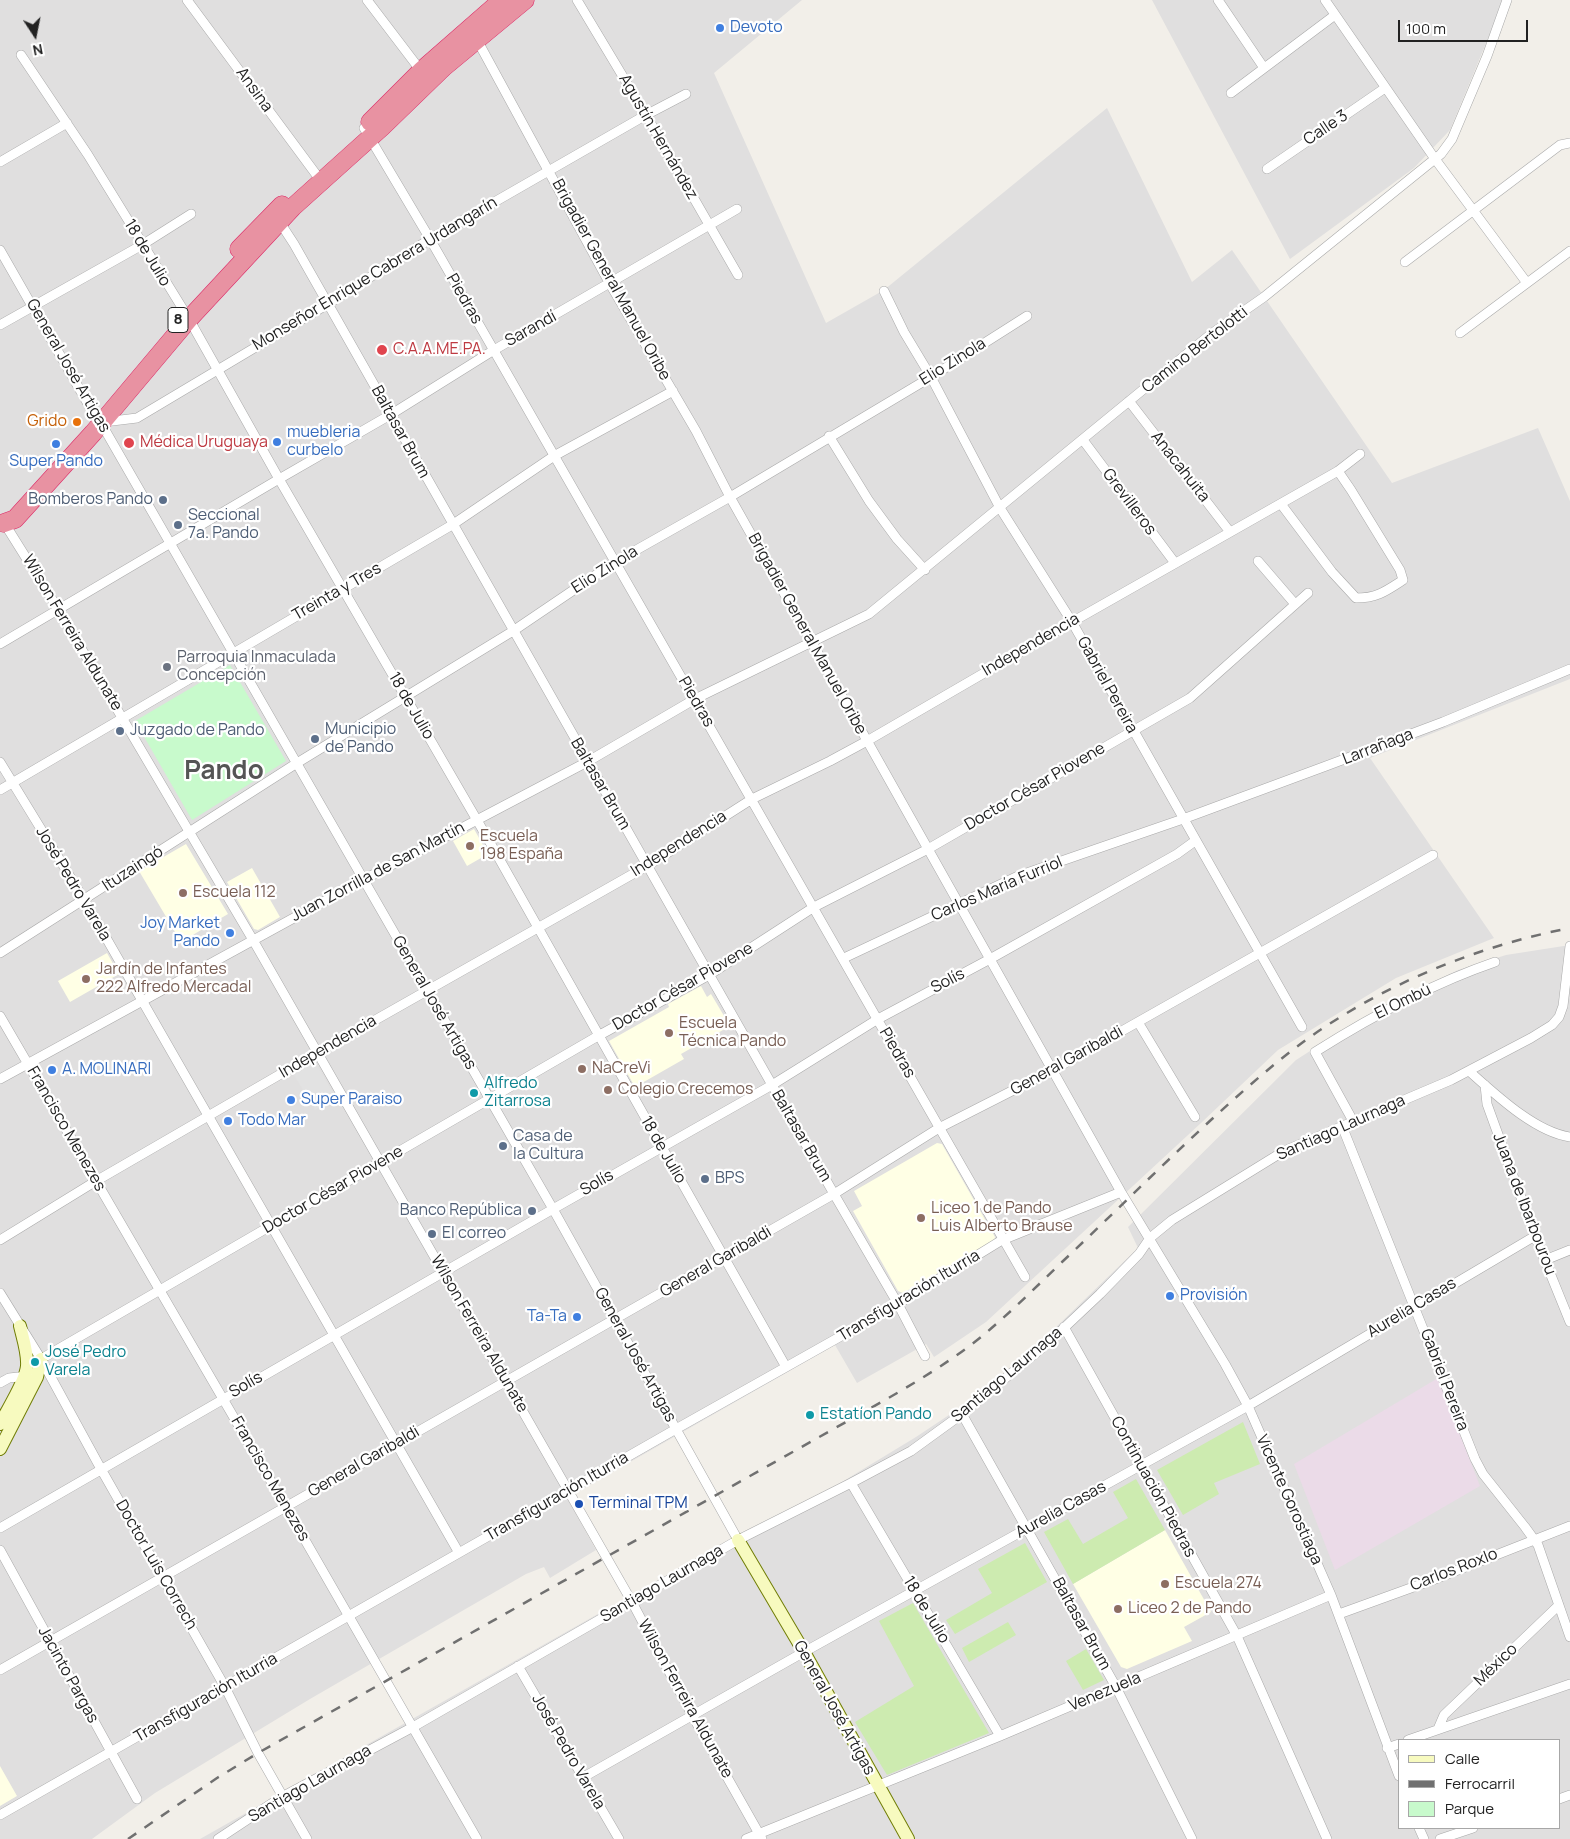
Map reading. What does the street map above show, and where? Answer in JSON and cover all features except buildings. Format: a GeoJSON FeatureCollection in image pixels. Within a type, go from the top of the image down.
{"type":"FeatureCollection","features":[{"type":"Feature","properties":{"kind":"highway","name":"8"},"geometry":{"type":"LineString","coordinates":[[1,522],[99,420],[187,316],[276,218],[367,133],[444,68],[502,0]]}},
{"type":"Feature","properties":{"kind":"highway","name":"8"},"geometry":{"type":"LineString","coordinates":[[367,133],[421,72],[474,33],[525,0]]}},
{"type":"Feature","properties":{"kind":"street","name":"Ansina"},"geometry":{"type":"LineString","coordinates":[[187,0],[318,177]]}},
{"type":"Feature","properties":{"kind":"street"},"geometry":{"type":"LineString","coordinates":[[367,0],[421,72]]}},
{"type":"Feature","properties":{"kind":"street","name":"Agustín Hernández"},"geometry":{"type":"LineString","coordinates":[[577,0],[738,275]]}},
{"type":"Feature","properties":{"kind":"street"},"geometry":{"type":"LineString","coordinates":[[1218,0],[1264,68]]}},
{"type":"Feature","properties":{"kind":"street"},"geometry":{"type":"LineString","coordinates":[[1325,0],[1435,159],[1527,283]]}},
{"type":"Feature","properties":{"kind":"street","name":"Camino Bertolotti"},"geometry":{"type":"LineString","coordinates":[[813,643],[869,614],[1211,334],[1264,297],[1441,154],[1452,139],[1487,56],[1507,0]]}},
{"type":"Feature","properties":{"kind":"street"},"geometry":{"type":"LineString","coordinates":[[1231,93],[1335,15]]}},
{"type":"Feature","properties":{"kind":"street","name":"Brigadier General Manuel Oribe"},"geometry":{"type":"LineString","coordinates":[[474,33],[610,284],[673,391],[730,497],[1121,1192],[1150,1238]]}},
{"type":"Feature","properties":{"kind":"street","name":"18 de Julio"},"geometry":{"type":"LineString","coordinates":[[21,55],[88,155],[187,316],[342,589],[406,696],[786,1367]]}},
{"type":"Feature","properties":{"kind":"street","name":"Calle 3"},"geometry":{"type":"LineString","coordinates":[[1268,168],[1385,88]]}},
{"type":"Feature","properties":{"kind":"street","name":"Monseñor Enrique Cabrera Urdangarín"},"geometry":{"type":"LineString","coordinates":[[99,420],[137,418],[216,369],[328,304],[430,238],[686,94]]}},
{"type":"Feature","properties":{"kind":"street"},"geometry":{"type":"LineString","coordinates":[[0,162],[67,123]]}},
{"type":"Feature","properties":{"kind":"street","name":"Piedras"},"geometry":{"type":"LineString","coordinates":[[367,133],[430,238],[844,958],[1002,1240],[1025,1277]]}},
{"type":"Feature","properties":{"kind":"street"},"geometry":{"type":"LineString","coordinates":[[1405,262],[1560,145],[1570,143]]}},
{"type":"Feature","properties":{"kind":"street","name":"Sarandí"},"geometry":{"type":"LineString","coordinates":[[0,644],[390,415],[494,350],[738,209]]}},
{"type":"Feature","properties":{"kind":"street"},"geometry":{"type":"LineString","coordinates":[[0,325],[142,245],[191,214]]}},
{"type":"Feature","properties":{"kind":"street","name":"Baltasar Brum"},"geometry":{"type":"LineString","coordinates":[[276,218],[328,304],[926,1356]]}},
{"type":"Feature","properties":{"kind":"street","name":"General José Artigas"},"geometry":{"type":"LineString","coordinates":[[0,250],[171,543],[427,990],[738,1540],[804,1652],[908,1839]]}},
{"type":"Feature","properties":{"kind":"street"},"geometry":{"type":"LineString","coordinates":[[1460,333],[1570,251]]}},
{"type":"Feature","properties":{"kind":"street","name":"Gabriel Pereira"},"geometry":{"type":"LineString","coordinates":[[884,290],[904,332],[931,376],[1000,508],[1072,622],[1302,1027]]}},
{"type":"Feature","properties":{"kind":"street","name":"Elio Zinola"},"geometry":{"type":"LineString","coordinates":[[190,833],[297,763],[513,631],[615,562],[730,497],[1027,316]]}},
{"type":"Feature","properties":{"kind":"street","name":"Treinta y Tres"},"geometry":{"type":"LineString","coordinates":[[0,790],[452,525],[554,456],[673,391]]}},
{"type":"Feature","properties":{"kind":"street","name":"Anacahuita"},"geometry":{"type":"LineString","coordinates":[[1129,401],[1230,532]]}},
{"type":"Feature","properties":{"kind":"street"},"geometry":{"type":"LineString","coordinates":[[829,436],[869,501],[897,539],[925,570]]}},
{"type":"Feature","properties":{"kind":"street","name":"Grevilleros"},"geometry":{"type":"LineString","coordinates":[[1083,440],[1175,563]]}},
{"type":"Feature","properties":{"kind":"street","name":"Independencia"},"geometry":{"type":"LineString","coordinates":[[0,1240],[96,1181],[317,1053],[647,866],[752,798],[830,761],[1338,471],[1360,454]]}},
{"type":"Feature","properties":{"kind":"street"},"geometry":{"type":"LineString","coordinates":[[1280,504],[1332,572],[1356,598],[1371,598],[1383,593],[1403,580],[1400,570],[1338,471]]}},
{"type":"Feature","properties":{"kind":"street","name":"Wilson Ferreira Aldunate"},"geometry":{"type":"LineString","coordinates":[[1,522],[58,609],[253,940],[632,1602],[692,1715],[761,1836]]}},
{"type":"Feature","properties":{"kind":"street"},"geometry":{"type":"LineString","coordinates":[[1258,561],[1295,604]]}},
{"type":"Feature","properties":{"kind":"street","name":"Doctor César Piovene"},"geometry":{"type":"LineString","coordinates":[[41,1359],[598,1036],[709,975],[814,907],[928,849],[1198,692],[1308,592]]}},
{"type":"Feature","properties":{"kind":"street","name":"Juan Zorrilla de San Martín"},"geometry":{"type":"LineString","coordinates":[[0,1079],[363,880],[587,762],[695,700],[813,643]]}},
{"type":"Feature","properties":{"kind":"street","name":"Larrañaga"},"geometry":{"type":"LineString","coordinates":[[1183,819],[1444,722],[1570,669]]}},
{"type":"Feature","properties":{"kind":"street","name":"José Pedro Varela"},"geometry":{"type":"LineString","coordinates":[[0,762],[84,900],[459,1553]]}},
{"type":"Feature","properties":{"kind":"street","name":"Carlos María Furriol"},"geometry":{"type":"LineString","coordinates":[[844,958],[1018,876],[1183,819]]}},
{"type":"Feature","properties":{"kind":"street","name":"Ituzaingó"},"geometry":{"type":"LineString","coordinates":[[0,953],[190,833]]}},
{"type":"Feature","properties":{"kind":"street","name":"Solís"},"geometry":{"type":"LineString","coordinates":[[0,1528],[552,1209],[772,1085],[878,1019],[990,959],[1177,854],[1195,840]]}},
{"type":"Feature","properties":{"kind":"street","name":"General Garibaldi"},"geometry":{"type":"LineString","coordinates":[[0,1670],[834,1194],[939,1128],[1053,1070],[1433,855]]}},
{"type":"Feature","properties":{"kind":"street","name":"Santiago Laurnaga"},"geometry":{"type":"LineString","coordinates":[[218,1839],[283,1796],[413,1727],[738,1540],[852,1483],[911,1450],[962,1414],[1048,1342],[1100,1294],[1139,1254],[1150,1238],[1172,1220],[1284,1151],[1469,1071],[1552,1025],[1559,1017],[1563,1006],[1570,946]]}},
{"type":"Feature","properties":{"kind":"street","name":"El Ombú"},"geometry":{"type":"LineString","coordinates":[[1354,1121],[1315,1052],[1391,1006],[1467,972],[1495,962]]}},
{"type":"Feature","properties":{"kind":"street","name":"Francisco Menezes"},"geometry":{"type":"LineString","coordinates":[[0,1016],[477,1839]]}},
{"type":"Feature","properties":{"kind":"street"},"geometry":{"type":"LineString","coordinates":[[1138,1022],[1195,1117]]}},
{"type":"Feature","properties":{"kind":"street"},"geometry":{"type":"LineString","coordinates":[[1469,1071],[1529,1120],[1546,1130],[1570,1137]]}},
{"type":"Feature","properties":{"kind":"street","name":"Juana de Ibarbourou"},"geometry":{"type":"LineString","coordinates":[[1485,1085],[1487,1104],[1570,1322]]}},
{"type":"Feature","properties":{"kind":"street","name":"Gabriel Pereira"},"geometry":{"type":"LineString","coordinates":[[1342,1126],[1475,1459],[1483,1474],[1534,1539],[1570,1637]]}},
{"type":"Feature","properties":{"kind":"street","name":"Transfiguración Iturria"},"geometry":{"type":"LineString","coordinates":[[0,1815],[898,1304],[1002,1240],[1121,1192]]}},
{"type":"Feature","properties":{"kind":"street","name":"Aurelia Casas"},"geometry":{"type":"LineString","coordinates":[[582,1778],[804,1652],[1248,1406],[1536,1236]]}},
{"type":"Feature","properties":{"kind":"street","name":"Vicente Gorostiaga"},"geometry":{"type":"LineString","coordinates":[[1150,1238],[1226,1364],[1248,1406],[1331,1595],[1398,1774]]}},
{"type":"Feature","properties":{"kind":"street"},"geometry":{"type":"LineString","coordinates":[[1545,1260],[1570,1250]]}},
{"type":"Feature","properties":{"kind":"street","name":"Doctor Luis Correch"},"geometry":{"type":"LineString","coordinates":[[0,1293],[28,1336],[101,1469],[226,1687],[258,1753],[307,1839]]}},
{"type":"Feature","properties":{"kind":"street"},"geometry":{"type":"LineString","coordinates":[[0,1450],[31,1377],[27,1367],[20,1326]]}},
{"type":"Feature","properties":{"kind":"street","name":"Continuación Piedras"},"geometry":{"type":"LineString","coordinates":[[1064,1327],[1237,1636],[1327,1839]]}},
{"type":"Feature","properties":{"kind":"street"},"geometry":{"type":"LineString","coordinates":[[0,1424],[41,1359],[26,1355]]}},
{"type":"Feature","properties":{"kind":"street"},"geometry":{"type":"LineString","coordinates":[[0,1383],[9,1378],[31,1377]]}},
{"type":"Feature","properties":{"kind":"street","name":"Baltasar Brum"},"geometry":{"type":"LineString","coordinates":[[962,1414],[1116,1686],[1192,1839]]}},
{"type":"Feature","properties":{"kind":"street","name":"18 de Julio"},"geometry":{"type":"LineString","coordinates":[[852,1483],[1000,1736]]}},
{"type":"Feature","properties":{"kind":"street","name":"Carlos Roxlo"},"geometry":{"type":"LineString","coordinates":[[1338,1614],[1430,1581],[1570,1526]]}},
{"type":"Feature","properties":{"kind":"street","name":"Jacinto Pargas"},"geometry":{"type":"LineString","coordinates":[[0,1550],[137,1799]]}},
{"type":"Feature","properties":{"kind":"street","name":"Venezuela"},"geometry":{"type":"LineString","coordinates":[[746,1839],[761,1836],[877,1785],[1000,1736],[1331,1595]]}},
{"type":"Feature","properties":{"kind":"street","name":"México"},"geometry":{"type":"LineString","coordinates":[[1438,1729],[1444,1715],[1559,1605]]}},
{"type":"Feature","properties":{"kind":"street","name":"José Pedro Varela"},"geometry":{"type":"LineString","coordinates":[[518,1666],[619,1839]]}},
{"type":"Feature","properties":{"kind":"street"},"geometry":{"type":"LineString","coordinates":[[1411,1739],[1570,1684]]}},
{"type":"Feature","properties":{"kind":"street"},"geometry":{"type":"LineString","coordinates":[[1387,1748],[1398,1744]]}},
{"type":"Feature","properties":{"kind":"street"},"geometry":{"type":"LineString","coordinates":[[1440,1839],[1470,1829]]}},
{"type":"Feature","properties":{"kind":"shaded area"},"geometry":{"type":"Polygon","coordinates":[[[0,0],[802,0],[714,73],[826,323],[884,290],[1107,108],[1192,282],[1232,250],[1392,483],[1538,428],[1570,501],[1570,679],[1370,758],[1494,938],[1396,978],[1278,1050],[986,1322],[934,1357],[926,1344],[857,1383],[835,1345],[567,1498],[596,1550],[550,1578],[544,1567],[526,1574],[310,1699],[155,1793],[92,1839],[0,1839],[0,0]]]}},
{"type":"Feature","properties":{"kind":"shaded area"},"geometry":{"type":"Polygon","coordinates":[[[1152,0],[1504,0],[1450,130],[1414,168],[1290,259],[1152,0]]]}},
{"type":"Feature","properties":{"kind":"shaded area","name":"Escuela 198 España"},"geometry":{"type":"Polygon","coordinates":[[[474,829],[488,854],[467,866],[453,841],[474,829]]]}},
{"type":"Feature","properties":{"kind":"shaded area","name":"Escuela 112"},"geometry":{"type":"Polygon","coordinates":[[[186,844],[228,914],[181,942],[139,871],[186,844]]]}},
{"type":"Feature","properties":{"kind":"shaded area"},"geometry":{"type":"Polygon","coordinates":[[[252,868],[280,917],[258,930],[254,929],[227,882],[252,868]]]}},
{"type":"Feature","properties":{"kind":"shaded area"},"geometry":{"type":"Polygon","coordinates":[[[1570,945],[1570,1839],[200,1839],[674,1571],[837,1485],[916,1437],[976,1397],[1053,1330],[1138,1248],[1128,1227],[1296,1060],[1357,1021],[1458,970],[1506,955],[1570,945]]]}},
{"type":"Feature","properties":{"kind":"shaded area","name":"Jardín de Infantes 222 Alfredo Mercadal"},"geometry":{"type":"Polygon","coordinates":[[[107,953],[119,974],[70,1002],[58,981],[107,953]]]}},
{"type":"Feature","properties":{"kind":"shaded area","name":"Escuela Técnica Pando"},"geometry":{"type":"Polygon","coordinates":[[[701,986],[707,997],[711,994],[730,1026],[681,1054],[684,1059],[635,1087],[609,1041],[669,1007],[668,1004],[701,986]]]}},
{"type":"Feature","properties":{"kind":"shaded area"},"geometry":{"type":"Polygon","coordinates":[[[311,1065],[317,1065],[336,1098],[315,1110],[294,1075],[311,1065]]]}},
{"type":"Feature","properties":{"kind":"shaded area","name":"Liceo 1 de Pando Luis Alberto Brause"},"geometry":{"type":"Polygon","coordinates":[[[937,1143],[942,1144],[995,1237],[994,1241],[903,1293],[898,1291],[853,1211],[862,1206],[854,1191],[937,1143]]]}},
{"type":"Feature","properties":{"kind":"shaded area"},"geometry":{"type":"Polygon","coordinates":[[[1438,1378],[1480,1486],[1335,1570],[1294,1464],[1438,1378]]]}},
{"type":"Feature","properties":{"kind":"shaded area"},"geometry":{"type":"Polygon","coordinates":[[[1165,1530],[1211,1612],[1184,1627],[1192,1641],[1127,1669],[1121,1667],[1073,1584],[1165,1530]]]}},
{"type":"Feature","properties":{"kind":"shaded area"},"geometry":{"type":"Polygon","coordinates":[[[0,1766],[17,1796],[0,1806],[0,1766]]]}},
{"type":"Feature","properties":{"kind":"green space"},"geometry":{"type":"Polygon","coordinates":[[[230,665],[286,761],[192,820],[135,721],[230,665]]]}},
{"type":"Feature","properties":{"kind":"green space"},"geometry":{"type":"Polygon","coordinates":[[[1243,1422],[1260,1464],[1214,1483],[1219,1494],[1183,1515],[1157,1470],[1243,1422]]]}},
{"type":"Feature","properties":{"kind":"green space"},"geometry":{"type":"Polygon","coordinates":[[[1136,1479],[1165,1530],[1073,1584],[1044,1532],[1068,1519],[1083,1544],[1128,1518],[1113,1492],[1136,1479]]]}},
{"type":"Feature","properties":{"kind":"green space"},"geometry":{"type":"Polygon","coordinates":[[[1025,1543],[1047,1582],[955,1634],[946,1620],[992,1593],[978,1569],[1025,1543]]]}},
{"type":"Feature","properties":{"kind":"green space"},"geometry":{"type":"Polygon","coordinates":[[[913,1603],[989,1733],[887,1775],[855,1722],[914,1686],[879,1621],[913,1603]]]}},
{"type":"Feature","properties":{"kind":"green space"},"geometry":{"type":"Polygon","coordinates":[[[1008,1622],[1016,1635],[969,1662],[962,1648],[1008,1622]]]}},
{"type":"Feature","properties":{"kind":"green space"},"geometry":{"type":"Polygon","coordinates":[[[1086,1649],[1104,1680],[1083,1690],[1066,1661],[1086,1649]]]}},
{"type":"Feature","properties":{"kind":"railway"},"geometry":{"type":"LineString","coordinates":[[128,1839],[217,1778],[258,1753],[885,1400],[970,1346],[1012,1310],[1247,1087],[1310,1037],[1340,1018],[1370,1000],[1434,969],[1501,945],[1570,928]]}},
{"type":"Feature","properties":{"kind":"place","name":"Devoto"},"geometry":{"type":"Point","coordinates":[720,28]}},
{"type":"Feature","properties":{"kind":"place","name":"C.A.A.ME.PA."},"geometry":{"type":"Point","coordinates":[382,350]}},
{"type":"Feature","properties":{"kind":"place","name":"Grido"},"geometry":{"type":"Point","coordinates":[77,422]}},
{"type":"Feature","properties":{"kind":"place","name":"muebleria curbelo"},"geometry":{"type":"Point","coordinates":[277,442]}},
{"type":"Feature","properties":{"kind":"place","name":"Médica Uruguaya"},"geometry":{"type":"Point","coordinates":[129,443]}},
{"type":"Feature","properties":{"kind":"place","name":"Super Pando"},"geometry":{"type":"Point","coordinates":[56,444]}},
{"type":"Feature","properties":{"kind":"place","name":"Bomberos Pando"},"geometry":{"type":"Point","coordinates":[163,500]}},
{"type":"Feature","properties":{"kind":"place","name":"Seccional 7a. Pando"},"geometry":{"type":"Point","coordinates":[178,525]}},
{"type":"Feature","properties":{"kind":"place","name":"Parroquia Inmaculada Concepción"},"geometry":{"type":"Point","coordinates":[167,667]}},
{"type":"Feature","properties":{"kind":"place","name":"Juzgado de Pando"},"geometry":{"type":"Point","coordinates":[120,731]}},
{"type":"Feature","properties":{"kind":"place","name":"Municipio de Pando"},"geometry":{"type":"Point","coordinates":[315,739]}},
{"type":"Feature","properties":{"kind":"place","name":"Escuela 198 España"},"geometry":{"type":"Point","coordinates":[470,846]}},
{"type":"Feature","properties":{"kind":"place","name":"Escuela 112"},"geometry":{"type":"Point","coordinates":[183,893]}},
{"type":"Feature","properties":{"kind":"place","name":"Joy Market Pando"},"geometry":{"type":"Point","coordinates":[230,933]}},
{"type":"Feature","properties":{"kind":"place","name":"Jardín de Infantes 222 Alfredo Mercadal"},"geometry":{"type":"Point","coordinates":[86,979]}},
{"type":"Feature","properties":{"kind":"place","name":"Escuela Técnica Pando"},"geometry":{"type":"Point","coordinates":[669,1033]}},
{"type":"Feature","properties":{"kind":"place","name":"NaCreVi"},"geometry":{"type":"Point","coordinates":[582,1069]}},
{"type":"Feature","properties":{"kind":"place","name":"A. MOLINARI"},"geometry":{"type":"Point","coordinates":[52,1070]}},
{"type":"Feature","properties":{"kind":"place","name":"Colegio Crecemos"},"geometry":{"type":"Point","coordinates":[608,1090]}},
{"type":"Feature","properties":{"kind":"place","name":"Alfredo Zitarrosa"},"geometry":{"type":"Point","coordinates":[474,1093]}},
{"type":"Feature","properties":{"kind":"place","name":"Super Paraiso"},"geometry":{"type":"Point","coordinates":[291,1100]}},
{"type":"Feature","properties":{"kind":"place","name":"Todo Mar"},"geometry":{"type":"Point","coordinates":[228,1121]}},
{"type":"Feature","properties":{"kind":"place","name":"Casa de la Cultura"},"geometry":{"type":"Point","coordinates":[503,1146]}},
{"type":"Feature","properties":{"kind":"place","name":"BPS"},"geometry":{"type":"Point","coordinates":[705,1179]}},
{"type":"Feature","properties":{"kind":"place","name":"Banco República"},"geometry":{"type":"Point","coordinates":[532,1211]}},
{"type":"Feature","properties":{"kind":"place","name":"Liceo 1 de Pando Luis Alberto Brause"},"geometry":{"type":"Point","coordinates":[921,1218]}},
{"type":"Feature","properties":{"kind":"place","name":"El correo"},"geometry":{"type":"Point","coordinates":[432,1234]}},
{"type":"Feature","properties":{"kind":"place","name":"Provisión"},"geometry":{"type":"Point","coordinates":[1170,1296]}},
{"type":"Feature","properties":{"kind":"place","name":"Ta-Ta"},"geometry":{"type":"Point","coordinates":[577,1317]}},
{"type":"Feature","properties":{"kind":"place","name":"José Pedro Varela"},"geometry":{"type":"Point","coordinates":[35,1362]}},
{"type":"Feature","properties":{"kind":"place","name":"Estatíon Pando"},"geometry":{"type":"Point","coordinates":[810,1415]}},
{"type":"Feature","properties":{"kind":"place","name":"Terminal TPM"},"geometry":{"type":"Point","coordinates":[579,1504]}},
{"type":"Feature","properties":{"kind":"place","name":"Escuela 274"},"geometry":{"type":"Point","coordinates":[1165,1584]}},
{"type":"Feature","properties":{"kind":"place","name":"Liceo 2 de Pando"},"geometry":{"type":"Point","coordinates":[1118,1609]}},
{"type":"Feature","properties":{"kind":"district","name":"Pando"},"geometry":{"type":"Point","coordinates":[224,772]}}]}
